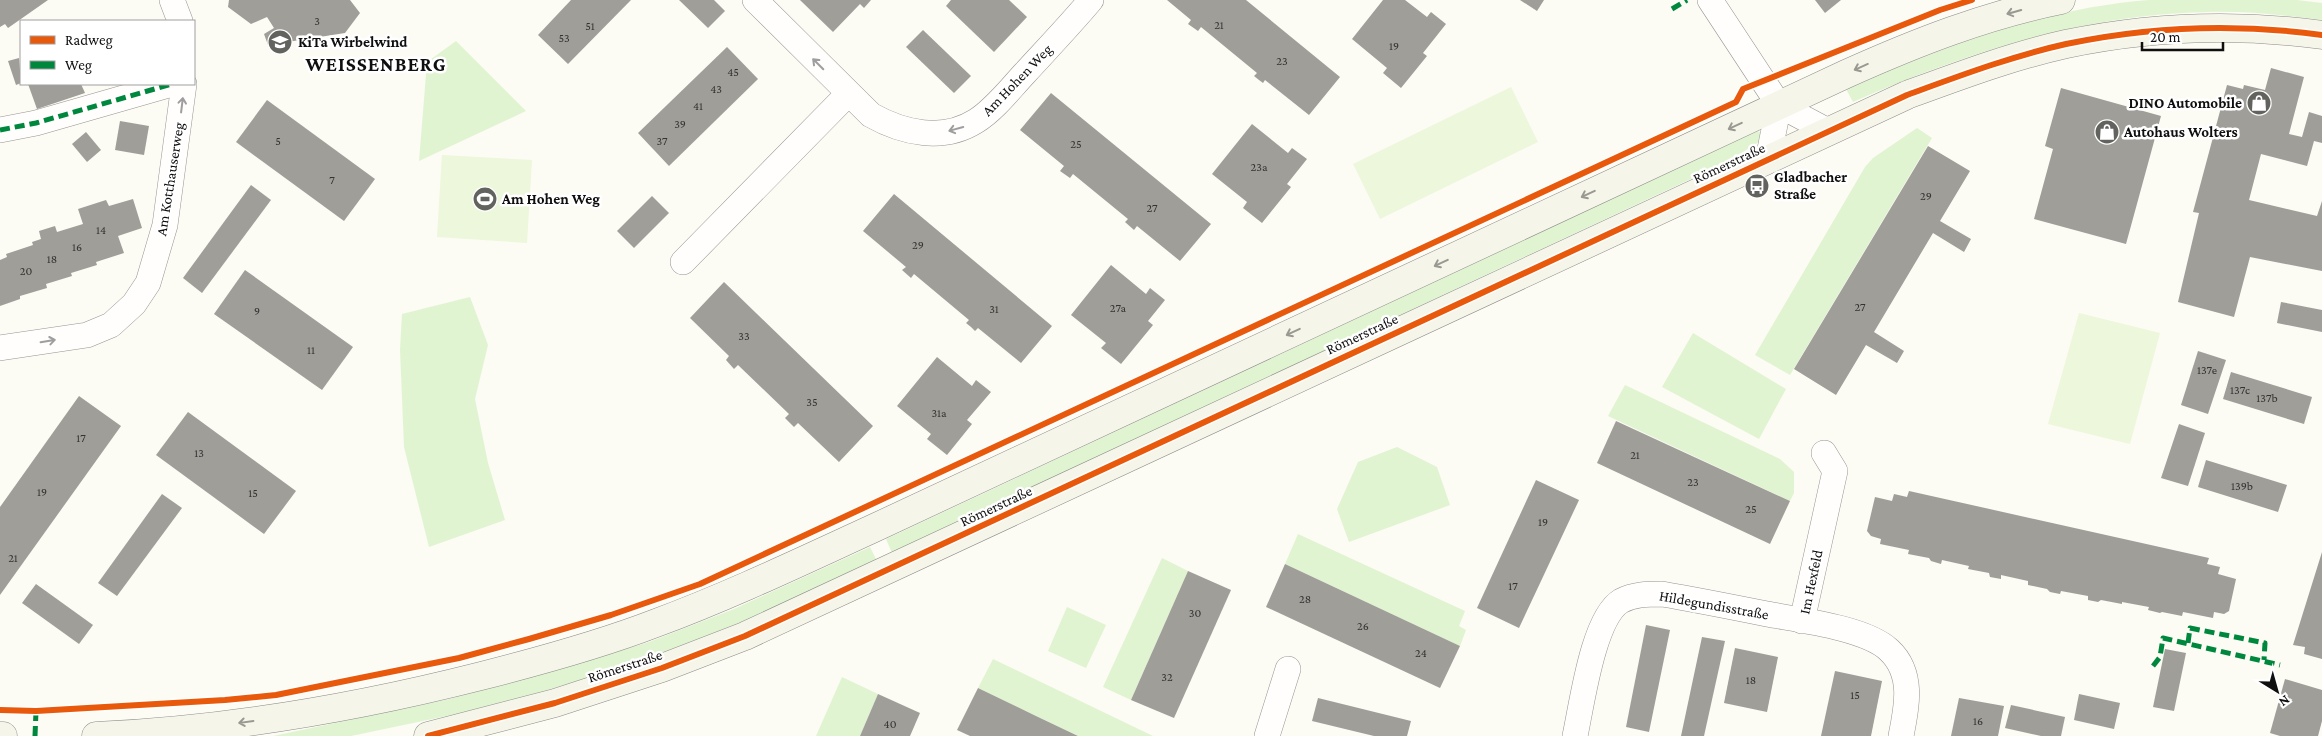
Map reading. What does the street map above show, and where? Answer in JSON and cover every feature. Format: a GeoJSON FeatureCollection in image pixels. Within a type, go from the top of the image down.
{"type":"FeatureCollection","features":[{"type":"Feature","properties":{"kind":"main road","name":"Römerstraße"},"geometry":{"type":"LineString","coordinates":[[96,736],[226,725],[355,705],[550,658],[654,624],[724,596],[863,533],[1909,46],[1965,26],[2061,0]]}},
{"type":"Feature","properties":{"kind":"main road","name":"Römerstraße"},"geometry":{"type":"LineString","coordinates":[[428,736],[555,702],[662,668],[745,636],[1907,95],[1963,75],[2066,44],[2125,34],[2208,26],[2278,29],[2322,35]]}},
{"type":"Feature","properties":{"kind":"street"},"geometry":{"type":"LineString","coordinates":[[172,0],[180,20]]}},
{"type":"Feature","properties":{"kind":"street","name":"Am Hohen Weg"},"geometry":{"type":"LineString","coordinates":[[755,0],[871,115],[892,126],[930,133],[963,127],[977,120],[1007,92],[1092,0]]}},
{"type":"Feature","properties":{"kind":"street"},"geometry":{"type":"LineString","coordinates":[[1710,0],[1779,105],[1828,131]]}},
{"type":"Feature","properties":{"kind":"street"},"geometry":{"type":"LineString","coordinates":[[0,130],[36,123],[169,85]]}},
{"type":"Feature","properties":{"kind":"street","name":"Am Kotthauserweg"},"geometry":{"type":"LineString","coordinates":[[0,348],[87,335],[111,325],[134,304],[148,283],[165,226],[184,85]]}},
{"type":"Feature","properties":{"kind":"street"},"geometry":{"type":"LineString","coordinates":[[683,262],[848,94]]}},
{"type":"Feature","properties":{"kind":"street"},"geometry":{"type":"LineString","coordinates":[[1768,159],[1779,105]]}},
{"type":"Feature","properties":{"kind":"street","name":"Im Hexfeld"},"geometry":{"type":"LineString","coordinates":[[1824,453],[1835,470],[1802,621],[1865,636],[1889,650],[1901,666],[1907,685],[1907,708],[1901,736]]}},
{"type":"Feature","properties":{"kind":"street","name":"Hildegundisstraße"},"geometry":{"type":"LineString","coordinates":[[1575,736],[1595,647],[1604,619],[1620,601],[1638,594],[1662,594],[1802,621]]}},
{"type":"Feature","properties":{"kind":"street"},"geometry":{"type":"LineString","coordinates":[[1267,736],[1288,669]]}},
{"type":"Feature","properties":{"kind":"green space"},"geometry":{"type":"Polygon","coordinates":[[[2149,0],[2297,0],[2322,3],[2322,20],[2265,14],[2208,12],[2162,14],[2116,20],[2026,39],[1938,68],[1853,102],[1846,89],[1956,44],[1994,32],[2071,11],[2149,0]]]}},
{"type":"Feature","properties":{"kind":"green space"},"geometry":{"type":"Polygon","coordinates":[[[456,41],[526,111],[419,161],[427,62],[456,41]]]}},
{"type":"Feature","properties":{"kind":"green space"},"geometry":{"type":"Polygon","coordinates":[[[1511,87],[1538,142],[1380,219],[1353,164],[1511,87]]]}},
{"type":"Feature","properties":{"kind":"green space"},"geometry":{"type":"Polygon","coordinates":[[[1917,128],[1932,138],[1790,375],[1755,355],[1865,167],[1873,158],[1917,128]]]}},
{"type":"Feature","properties":{"kind":"green space"},"geometry":{"type":"Polygon","coordinates":[[[1757,131],[1762,133],[1762,140],[1727,162],[892,553],[886,539],[1757,131]]]}},
{"type":"Feature","properties":{"kind":"green space","name":"Am Hohen Weg"},"geometry":{"type":"Polygon","coordinates":[[[442,155],[532,160],[527,243],[437,237],[442,155]]]}},
{"type":"Feature","properties":{"kind":"green space"},"geometry":{"type":"Polygon","coordinates":[[[470,297],[488,345],[475,399],[488,463],[505,520],[429,547],[404,447],[400,350],[402,314],[470,297]]]}},
{"type":"Feature","properties":{"kind":"green space"},"geometry":{"type":"Polygon","coordinates":[[[2079,313],[2160,333],[2130,444],[2048,424],[2079,313]]]}},
{"type":"Feature","properties":{"kind":"green space"},"geometry":{"type":"Polygon","coordinates":[[[1693,333],[1786,389],[1759,439],[1662,387],[1693,333]]]}},
{"type":"Feature","properties":{"kind":"green space"},"geometry":{"type":"Polygon","coordinates":[[[1625,385],[1780,459],[1794,472],[1794,493],[1790,501],[1608,416],[1625,385]]]}},
{"type":"Feature","properties":{"kind":"green space"},"geometry":{"type":"Polygon","coordinates":[[[1397,447],[1437,467],[1450,505],[1349,542],[1337,509],[1358,462],[1397,447]]]}},
{"type":"Feature","properties":{"kind":"green space"},"geometry":{"type":"Polygon","coordinates":[[[1298,534],[1465,611],[1459,626],[1466,630],[1460,646],[1285,564],[1298,534]]]}},
{"type":"Feature","properties":{"kind":"green space"},"geometry":{"type":"Polygon","coordinates":[[[870,547],[877,561],[757,616],[632,664],[544,691],[461,713],[351,736],[273,736],[449,699],[547,673],[649,642],[734,609],[870,547]]]}},
{"type":"Feature","properties":{"kind":"green space"},"geometry":{"type":"Polygon","coordinates":[[[1162,558],[1188,571],[1131,700],[1103,687],[1162,558]]]}},
{"type":"Feature","properties":{"kind":"green space"},"geometry":{"type":"Polygon","coordinates":[[[1067,607],[1106,625],[1086,668],[1048,651],[1067,607]]]}},
{"type":"Feature","properties":{"kind":"green space"},"geometry":{"type":"Polygon","coordinates":[[[993,659],[1153,736],[1078,736],[978,688],[993,659]]]}},
{"type":"Feature","properties":{"kind":"green space"},"geometry":{"type":"Polygon","coordinates":[[[842,677],[878,694],[860,736],[816,736],[842,677]]]}},
{"type":"Feature","properties":{"kind":"building"},"geometry":{"type":"Polygon","coordinates":[[[0,0],[48,0],[8,28],[5,24],[0,27],[0,0]]]}},
{"type":"Feature","properties":{"kind":"building"},"geometry":{"type":"Polygon","coordinates":[[[229,0],[350,0],[360,13],[345,33],[268,45],[264,34],[274,28],[267,17],[251,24],[228,7],[229,0]]]}},
{"type":"Feature","properties":{"kind":"building"},"geometry":{"type":"Polygon","coordinates":[[[571,0],[631,0],[568,64],[538,35],[571,0]]]}},
{"type":"Feature","properties":{"kind":"building"},"geometry":{"type":"Polygon","coordinates":[[[679,0],[714,0],[725,11],[708,28],[679,0]]]}},
{"type":"Feature","properties":{"kind":"building"},"geometry":{"type":"Polygon","coordinates":[[[800,0],[871,0],[864,8],[860,4],[833,32],[800,0]]]}},
{"type":"Feature","properties":{"kind":"building"},"geometry":{"type":"Polygon","coordinates":[[[951,0],[1009,0],[1027,17],[994,52],[946,6],[951,0]]]}},
{"type":"Feature","properties":{"kind":"building"},"geometry":{"type":"Polygon","coordinates":[[[1167,0],[1246,0],[1340,77],[1309,115],[1265,80],[1263,83],[1254,76],[1257,73],[1201,27],[1198,31],[1188,24],[1191,20],[1167,0]]]}},
{"type":"Feature","properties":{"kind":"building"},"geometry":{"type":"Polygon","coordinates":[[[1383,0],[1405,0],[1427,17],[1431,12],[1446,24],[1423,53],[1427,56],[1401,88],[1383,73],[1387,68],[1352,39],[1383,0]]]}},
{"type":"Feature","properties":{"kind":"building"},"geometry":{"type":"Polygon","coordinates":[[[1520,0],[1544,0],[1537,11],[1520,0]]]}},
{"type":"Feature","properties":{"kind":"building"},"geometry":{"type":"Polygon","coordinates":[[[1815,0],[1841,0],[1825,13],[1815,0]]]}},
{"type":"Feature","properties":{"kind":"building"},"geometry":{"type":"Polygon","coordinates":[[[923,30],[971,76],[954,93],[906,47],[923,30]]]}},
{"type":"Feature","properties":{"kind":"building"},"geometry":{"type":"Polygon","coordinates":[[[727,47],[758,79],[669,166],[638,133],[727,47]]]}},
{"type":"Feature","properties":{"kind":"building"},"geometry":{"type":"Polygon","coordinates":[[[19,58],[20,83],[16,85],[8,61],[19,58]]]}},
{"type":"Feature","properties":{"kind":"building"},"geometry":{"type":"Polygon","coordinates":[[[2271,68],[2304,77],[2289,134],[2302,137],[2309,112],[2322,116],[2322,143],[2314,141],[2307,166],[2261,154],[2249,200],[2317,216],[2322,201],[2322,271],[2250,257],[2234,317],[2178,302],[2199,213],[2193,212],[2227,85],[2243,89],[2244,85],[2265,90],[2271,68]]]}},
{"type":"Feature","properties":{"kind":"building"},"geometry":{"type":"Polygon","coordinates":[[[28,85],[81,85],[85,93],[37,109],[28,85]]]}},
{"type":"Feature","properties":{"kind":"building"},"geometry":{"type":"Polygon","coordinates":[[[2061,88],[2161,116],[2126,244],[2034,219],[2053,149],[2045,146],[2061,88]]]}},
{"type":"Feature","properties":{"kind":"building"},"geometry":{"type":"Polygon","coordinates":[[[1051,93],[1211,224],[1180,261],[1137,226],[1134,230],[1125,222],[1128,219],[1073,174],[1070,178],[1060,171],[1064,166],[1020,130],[1051,93]]]}},
{"type":"Feature","properties":{"kind":"building"},"geometry":{"type":"Polygon","coordinates":[[[267,100],[375,179],[344,221],[236,142],[267,100]]]}},
{"type":"Feature","properties":{"kind":"building"},"geometry":{"type":"Polygon","coordinates":[[[120,121],[149,126],[144,155],[115,150],[120,121]]]}},
{"type":"Feature","properties":{"kind":"building"},"geometry":{"type":"Polygon","coordinates":[[[1252,124],[1288,153],[1292,148],[1307,159],[1287,184],[1291,187],[1262,223],[1243,208],[1247,202],[1212,174],[1252,124]]]}},
{"type":"Feature","properties":{"kind":"building"},"geometry":{"type":"Polygon","coordinates":[[[86,132],[101,150],[87,162],[72,144],[86,132]]]}},
{"type":"Feature","properties":{"kind":"building"},"geometry":{"type":"Polygon","coordinates":[[[1928,146],[1970,171],[1940,221],[1971,239],[1964,252],[1933,233],[1874,332],[1904,351],[1897,363],[1866,345],[1836,395],[1794,369],[1928,146]]]}},
{"type":"Feature","properties":{"kind":"building"},"geometry":{"type":"Polygon","coordinates":[[[251,185],[271,200],[202,293],[183,278],[251,185]]]}},
{"type":"Feature","properties":{"kind":"building"},"geometry":{"type":"Polygon","coordinates":[[[894,194],[1052,326],[1021,363],[978,328],[975,331],[966,323],[969,320],[914,274],[911,278],[902,270],[906,267],[863,231],[894,194]]]}},
{"type":"Feature","properties":{"kind":"building"},"geometry":{"type":"Polygon","coordinates":[[[652,196],[669,213],[634,248],[617,231],[652,196]]]}},
{"type":"Feature","properties":{"kind":"building"},"geometry":{"type":"Polygon","coordinates":[[[133,199],[142,228],[118,236],[124,253],[96,262],[97,265],[71,273],[72,276],[46,284],[47,288],[20,296],[20,299],[0,306],[0,260],[7,257],[6,254],[33,245],[32,242],[41,239],[39,231],[55,226],[57,232],[83,224],[78,209],[106,200],[109,206],[133,199]]]}},
{"type":"Feature","properties":{"kind":"building"},"geometry":{"type":"Polygon","coordinates":[[[1111,265],[1146,294],[1150,288],[1165,300],[1148,321],[1153,325],[1121,364],[1101,348],[1106,343],[1071,315],[1111,265]]]}},
{"type":"Feature","properties":{"kind":"building"},"geometry":{"type":"Polygon","coordinates":[[[245,270],[353,347],[322,390],[214,314],[245,270]]]}},
{"type":"Feature","properties":{"kind":"building"},"geometry":{"type":"Polygon","coordinates":[[[724,282],[873,426],[839,462],[798,423],[794,427],[785,418],[789,414],[738,365],[734,369],[726,360],[729,356],[690,318],[724,282]]]}},
{"type":"Feature","properties":{"kind":"building"},"geometry":{"type":"Polygon","coordinates":[[[2281,302],[2322,310],[2322,332],[2277,323],[2281,302]]]}},
{"type":"Feature","properties":{"kind":"building"},"geometry":{"type":"Polygon","coordinates":[[[2198,351],[2226,360],[2208,414],[2181,405],[2198,351]]]}},
{"type":"Feature","properties":{"kind":"building"},"geometry":{"type":"Polygon","coordinates":[[[937,357],[972,386],[976,380],[991,392],[967,420],[972,424],[947,455],[927,439],[931,434],[897,406],[937,357]]]}},
{"type":"Feature","properties":{"kind":"building"},"geometry":{"type":"Polygon","coordinates":[[[2231,372],[2312,397],[2304,424],[2223,399],[2231,372]]]}},
{"type":"Feature","properties":{"kind":"building"},"geometry":{"type":"Polygon","coordinates":[[[79,396],[121,426],[0,595],[0,507],[79,396]]]}},
{"type":"Feature","properties":{"kind":"building"},"geometry":{"type":"Polygon","coordinates":[[[188,412],[296,491],[264,534],[156,455],[188,412]]]}},
{"type":"Feature","properties":{"kind":"building"},"geometry":{"type":"Polygon","coordinates":[[[1616,421],[1790,501],[1770,544],[1597,463],[1616,421]]]}},
{"type":"Feature","properties":{"kind":"building"},"geometry":{"type":"Polygon","coordinates":[[[2179,424],[2205,433],[2188,486],[2161,478],[2179,424]]]}},
{"type":"Feature","properties":{"kind":"building"},"geometry":{"type":"Polygon","coordinates":[[[2206,460],[2287,485],[2278,512],[2198,487],[2206,460]]]}},
{"type":"Feature","properties":{"kind":"building"},"geometry":{"type":"Polygon","coordinates":[[[1536,480],[1579,500],[1519,628],[1477,608],[1536,480]]]}},
{"type":"Feature","properties":{"kind":"building"},"geometry":{"type":"Polygon","coordinates":[[[1909,491],[2209,558],[2207,564],[2220,567],[2218,574],[2236,579],[2229,611],[2224,614],[2214,612],[2213,618],[2183,612],[2182,616],[2160,613],[2148,610],[2149,607],[2122,602],[2122,604],[2101,600],[2098,602],[2088,600],[2088,596],[2061,591],[2060,594],[2050,592],[2047,589],[2028,585],[2028,581],[2001,575],[2001,579],[1990,577],[1989,573],[1968,569],[1969,566],[1942,560],[1941,564],[1931,561],[1929,558],[1908,554],[1909,550],[1880,544],[1881,539],[1871,536],[1867,531],[1875,497],[1892,501],[1894,494],[1907,497],[1909,491]]]}},
{"type":"Feature","properties":{"kind":"building"},"geometry":{"type":"Polygon","coordinates":[[[162,494],[182,508],[117,596],[98,583],[162,494]]]}},
{"type":"Feature","properties":{"kind":"building"},"geometry":{"type":"Polygon","coordinates":[[[2322,552],[2322,659],[2304,654],[2305,647],[2293,645],[2322,552]]]}},
{"type":"Feature","properties":{"kind":"building"},"geometry":{"type":"Polygon","coordinates":[[[1285,564],[1460,646],[1440,688],[1266,607],[1285,564]]]}},
{"type":"Feature","properties":{"kind":"building"},"geometry":{"type":"Polygon","coordinates":[[[1188,571],[1231,590],[1174,718],[1131,700],[1188,571]]]}},
{"type":"Feature","properties":{"kind":"building"},"geometry":{"type":"Polygon","coordinates":[[[36,584],[93,625],[79,644],[22,603],[36,584]]]}},
{"type":"Feature","properties":{"kind":"building"},"geometry":{"type":"Polygon","coordinates":[[[1646,625],[1670,630],[1649,732],[1626,727],[1646,625]]]}},
{"type":"Feature","properties":{"kind":"building"},"geometry":{"type":"Polygon","coordinates":[[[1702,637],[1725,641],[1704,736],[1681,736],[1702,637]]]}},
{"type":"Feature","properties":{"kind":"building"},"geometry":{"type":"Polygon","coordinates":[[[1735,648],[1778,657],[1767,712],[1724,703],[1735,648]]]}},
{"type":"Feature","properties":{"kind":"building"},"geometry":{"type":"Polygon","coordinates":[[[2165,649],[2186,653],[2174,711],[2153,707],[2165,649]]]}},
{"type":"Feature","properties":{"kind":"building"},"geometry":{"type":"Polygon","coordinates":[[[1835,671],[1882,681],[1871,736],[1821,736],[1835,671]]]}},
{"type":"Feature","properties":{"kind":"building"},"geometry":{"type":"Polygon","coordinates":[[[2285,679],[2322,690],[2322,721],[2318,736],[2280,736],[2270,733],[2285,679]]]}},
{"type":"Feature","properties":{"kind":"building"},"geometry":{"type":"Polygon","coordinates":[[[978,688],[1078,736],[970,736],[957,730],[978,688]]]}},
{"type":"Feature","properties":{"kind":"building"},"geometry":{"type":"Polygon","coordinates":[[[878,694],[920,713],[910,736],[860,736],[878,694]]]}},
{"type":"Feature","properties":{"kind":"building"},"geometry":{"type":"Polygon","coordinates":[[[2079,694],[2120,703],[2114,729],[2074,720],[2079,694]]]}},
{"type":"Feature","properties":{"kind":"building"},"geometry":{"type":"Polygon","coordinates":[[[1318,698],[1411,721],[1407,736],[1374,736],[1312,721],[1318,698]]]}},
{"type":"Feature","properties":{"kind":"building"},"geometry":{"type":"Polygon","coordinates":[[[1959,698],[2004,706],[1998,736],[1951,736],[1959,698]]]}},
{"type":"Feature","properties":{"kind":"building"},"geometry":{"type":"Polygon","coordinates":[[[2011,705],[2065,717],[2061,736],[2041,736],[2005,728],[2011,705]]]}},
{"type":"Feature","properties":{"kind":"marked path"},"geometry":{"type":"LineString","coordinates":[[1672,9],[1687,0]]}},
{"type":"Feature","properties":{"kind":"marked path"},"geometry":{"type":"LineString","coordinates":[[0,130],[36,123],[169,85]]}},
{"type":"Feature","properties":{"kind":"marked path"},"geometry":{"type":"LineString","coordinates":[[2188,643],[2190,628],[2265,643],[2264,660]]}},
{"type":"Feature","properties":{"kind":"marked path"},"geometry":{"type":"LineString","coordinates":[[2153,666],[2160,657],[2163,638],[2280,665]]}},
{"type":"Feature","properties":{"kind":"marked path"},"geometry":{"type":"LineString","coordinates":[[35,736],[36,711]]}},
{"type":"Feature","properties":{"kind":"cycle path"},"geometry":{"type":"LineString","coordinates":[[0,710],[36,711],[225,700],[276,695],[459,658],[611,615],[700,584],[1736,102],[1743,89],[1940,10],[1972,0]]}},
{"type":"Feature","properties":{"kind":"cycle path"},"geometry":{"type":"LineString","coordinates":[[428,736],[555,703],[662,668],[745,636],[1907,95],[2026,54],[2066,44],[2130,33],[2194,28],[2225,28],[2290,31],[2322,35]]}},
{"type":"Feature","properties":{"kind":"place","name":"KiTa Wirbelwind"},"geometry":{"type":"Point","coordinates":[280,42]}},
{"type":"Feature","properties":{"kind":"place","name":"DINO Automobile"},"geometry":{"type":"Point","coordinates":[2259,103]}},
{"type":"Feature","properties":{"kind":"place","name":"Autohaus Wolters"},"geometry":{"type":"Point","coordinates":[2107,132]}},
{"type":"Feature","properties":{"kind":"place","name":"Gladbacher Straße"},"geometry":{"type":"Point","coordinates":[1757,186]}},
{"type":"Feature","properties":{"kind":"place","name":"Am Hohen Weg"},"geometry":{"type":"Point","coordinates":[485,199]}},
{"type":"Feature","properties":{"kind":"district","name":"WEISSENBERG"},"geometry":{"type":"Point","coordinates":[376,64]}}]}
